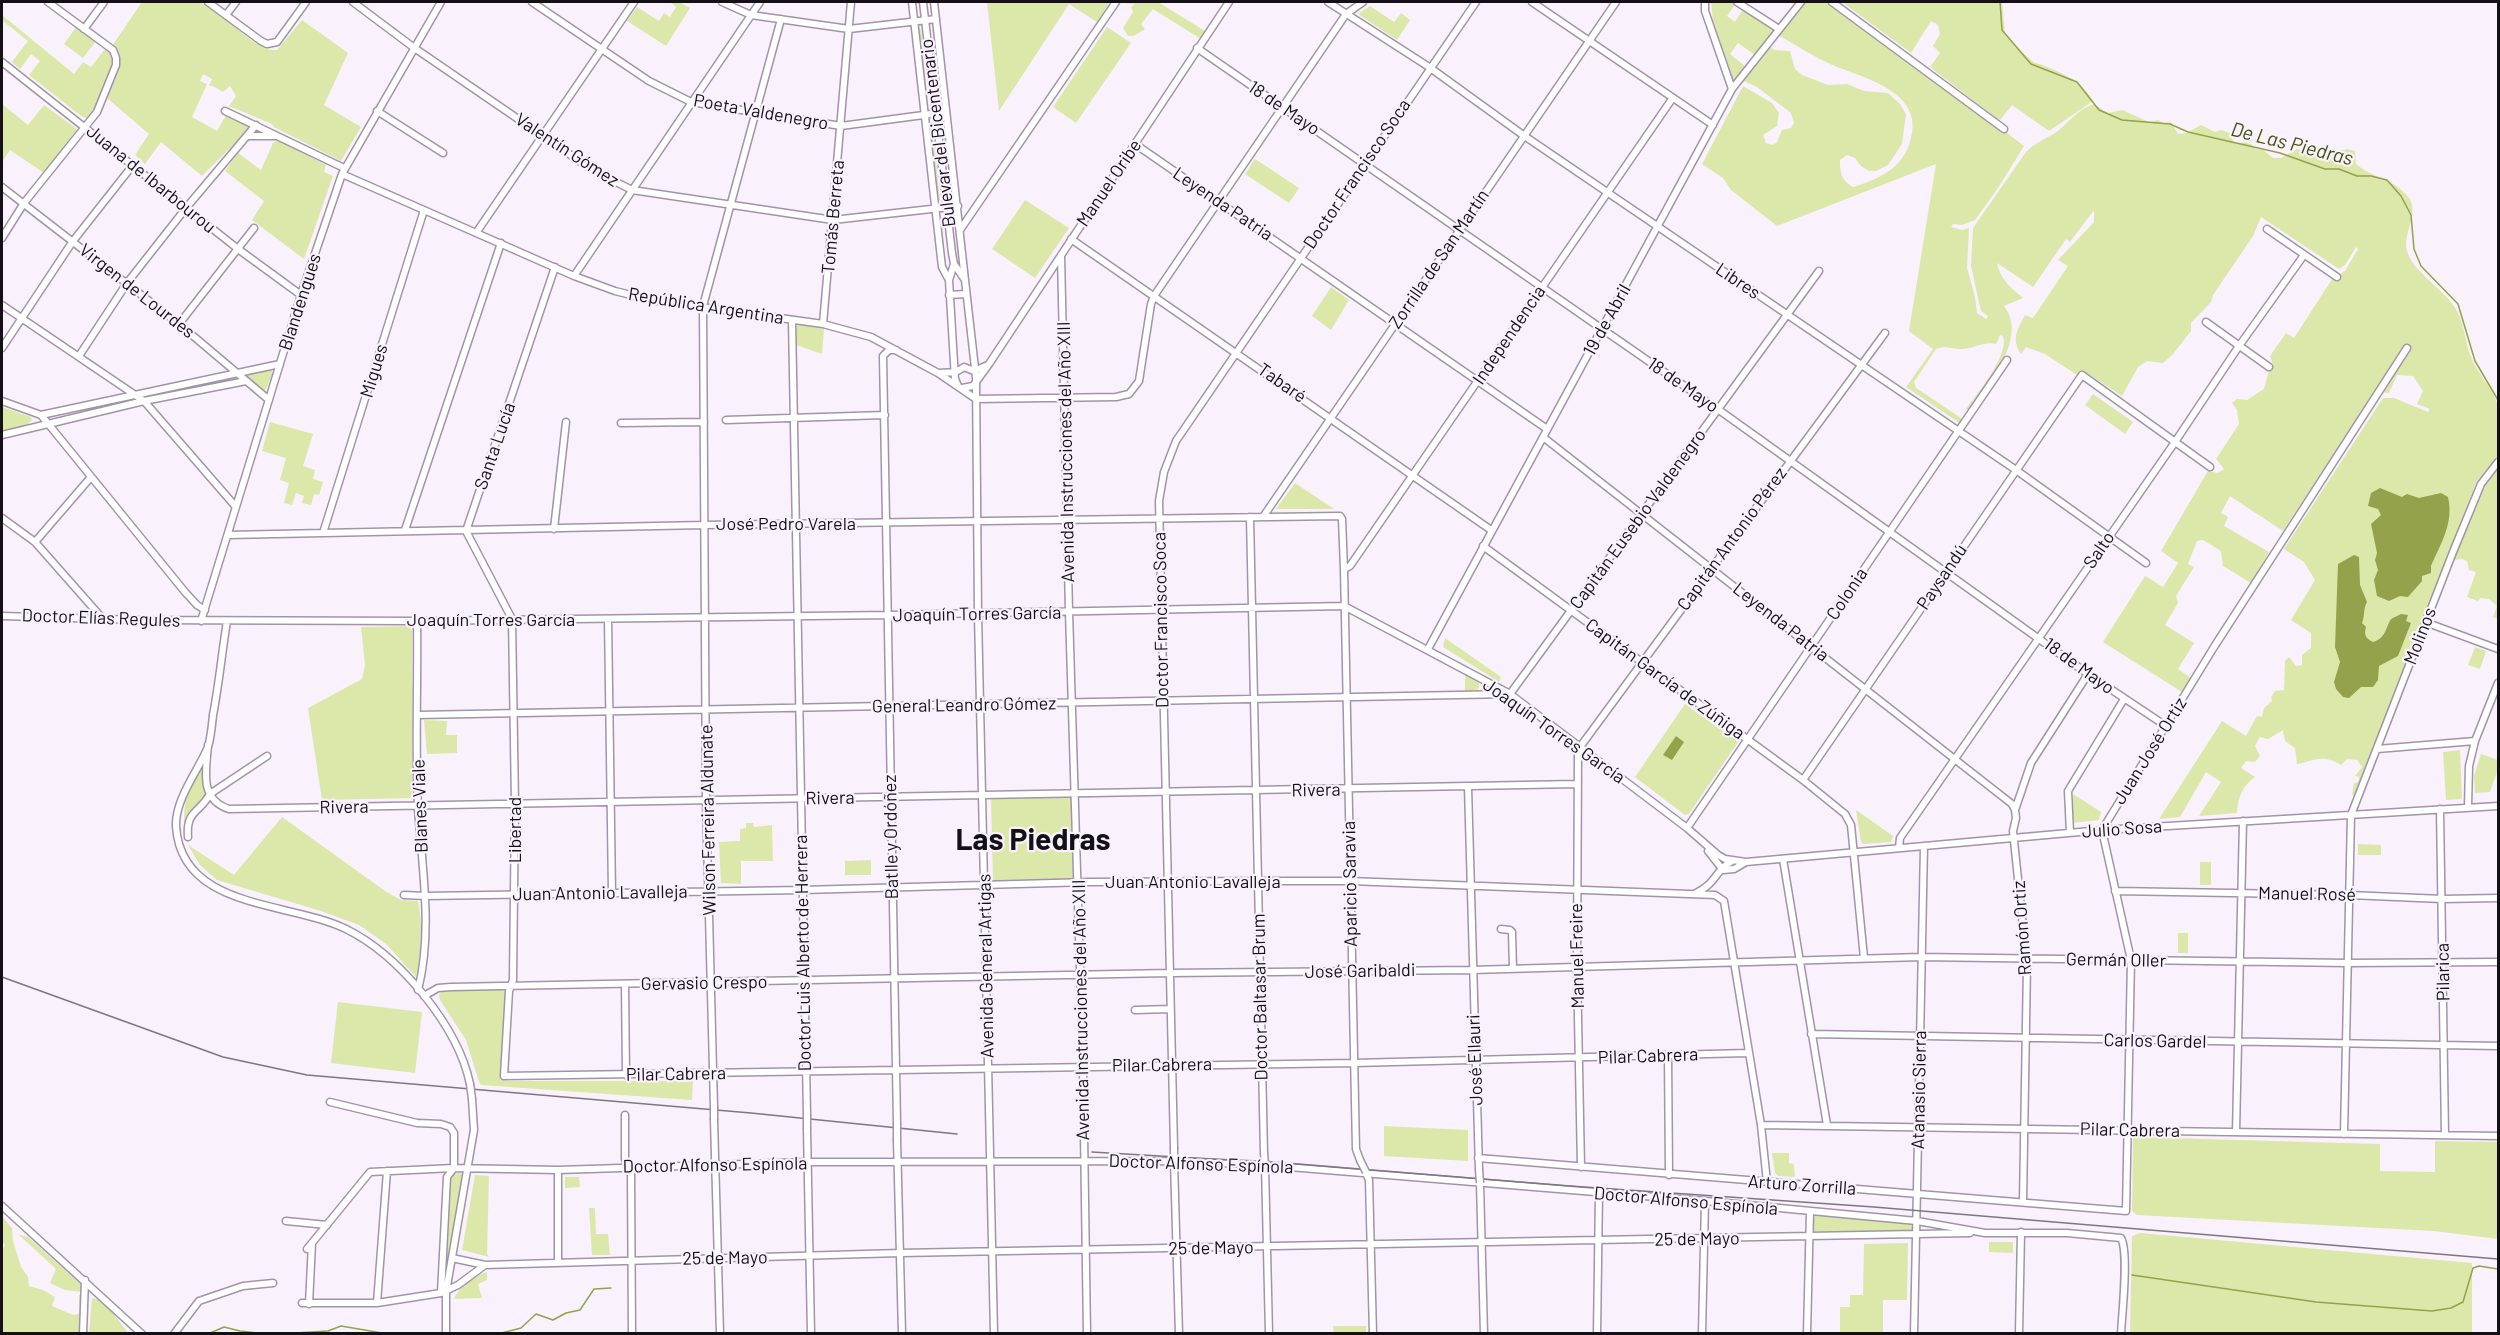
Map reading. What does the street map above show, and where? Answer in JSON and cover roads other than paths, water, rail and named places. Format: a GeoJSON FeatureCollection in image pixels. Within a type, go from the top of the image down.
{"type":"FeatureCollection","features":[{"type":"Feature","properties":{"kind":"street"},"geometry":{"type":"LineString","coordinates":[[2,238],[24,203],[97,112],[113,74],[116,58],[113,50],[48,2]]}},
{"type":"Feature","properties":{"kind":"street"},"geometry":{"type":"LineString","coordinates":[[84,29],[104,2]]}},
{"type":"Feature","properties":{"kind":"street"},"geometry":{"type":"LineString","coordinates":[[208,2],[261,41],[272,44],[277,42],[306,2]]}},
{"type":"Feature","properties":{"kind":"street"},"geometry":{"type":"LineString","coordinates":[[226,15],[236,2]]}},
{"type":"Feature","properties":{"kind":"street","name":"Valentín Gómez"},"geometry":{"type":"LineString","coordinates":[[353,2],[413,47],[594,171],[632,190],[833,220],[958,206]]}},
{"type":"Feature","properties":{"kind":"street","name":"Blandengues"},"geometry":{"type":"LineString","coordinates":[[201,621],[301,295],[343,171],[441,2]]}},
{"type":"Feature","properties":{"kind":"street","name":"Poeta Valdenegro"},"geometry":{"type":"LineString","coordinates":[[532,2],[649,81],[692,102],[841,126],[946,112]]}},
{"type":"Feature","properties":{"kind":"street"},"geometry":{"type":"LineString","coordinates":[[476,233],[634,2]]}},
{"type":"Feature","properties":{"kind":"street"},"geometry":{"type":"LineString","coordinates":[[722,2],[751,15],[849,29],[936,19]]}},
{"type":"Feature","properties":{"kind":"street"},"geometry":{"type":"LineString","coordinates":[[574,276],[760,2]]}},
{"type":"Feature","properties":{"kind":"street","name":"Tomás Berreta"},"geometry":{"type":"LineString","coordinates":[[823,324],[851,2]]}},
{"type":"Feature","properties":{"kind":"street"},"geometry":{"type":"LineString","coordinates":[[912,2],[942,267],[949,280]]}},
{"type":"Feature","properties":{"kind":"street","name":"Bulevar del Bicentenario"},"geometry":{"type":"LineString","coordinates":[[923,2],[954,264],[949,280],[949,295],[956,383],[961,388]]}},
{"type":"Feature","properties":{"kind":"street"},"geometry":{"type":"LineString","coordinates":[[934,2],[976,382]]}},
{"type":"Feature","properties":{"kind":"street"},"geometry":{"type":"LineString","coordinates":[[960,230],[1116,2]]}},
{"type":"Feature","properties":{"kind":"street","name":"Manuel Oribe"},"geometry":{"type":"LineString","coordinates":[[989,364],[1229,2]]}},
{"type":"Feature","properties":{"kind":"street","name":"Libres"},"geometry":{"type":"LineString","coordinates":[[1328,2],[1429,68],[1523,135],[2016,470],[2146,563]]}},
{"type":"Feature","properties":{"kind":"street"},"geometry":{"type":"LineString","coordinates":[[976,399],[1116,397],[1129,394],[1135,388],[1139,381],[1154,296],[1346,14],[1363,2]]}},
{"type":"Feature","properties":{"kind":"street","name":"Doctor Francisco Soca"},"geometry":{"type":"LineString","coordinates":[[1179,1334],[1171,1066],[1160,489],[1176,441],[1476,2]]}},
{"type":"Feature","properties":{"kind":"street"},"geometry":{"type":"LineString","coordinates":[[1532,2],[1713,126]]}},
{"type":"Feature","properties":{"kind":"street","name":"Zorrilla de San Martín"},"geometry":{"type":"LineString","coordinates":[[1263,517],[1616,2]]}},
{"type":"Feature","properties":{"kind":"street"},"geometry":{"type":"LineString","coordinates":[[1705,2],[1705,11],[1732,89]]}},
{"type":"Feature","properties":{"kind":"street"},"geometry":{"type":"LineString","coordinates":[[1737,2],[1779,29]]}},
{"type":"Feature","properties":{"kind":"street","name":"19 de Abril"},"geometry":{"type":"LineString","coordinates":[[1428,649],[1732,89],[1801,2]]}},
{"type":"Feature","properties":{"kind":"street"},"geometry":{"type":"LineString","coordinates":[[1832,2],[2004,129]]}},
{"type":"Feature","properties":{"kind":"street","name":"Wilson Ferreira Aldunate"},"geometry":{"type":"LineString","coordinates":[[720,1334],[706,800],[703,306],[782,19]]}},
{"type":"Feature","properties":{"kind":"street","name":"18 de Mayo"},"geometry":{"type":"LineString","coordinates":[[1197,48],[1719,410],[2088,674],[2166,726]]}},
{"type":"Feature","properties":{"kind":"street","name":"Juana de Ibarbourou"},"geometry":{"type":"LineString","coordinates":[[2,62],[238,249],[301,295]]}},
{"type":"Feature","properties":{"kind":"street","name":"Independencia"},"geometry":{"type":"LineString","coordinates":[[1344,569],[1350,566],[1607,190],[1672,99]]}},
{"type":"Feature","properties":{"kind":"street","name":"República Argentina"},"geometry":{"type":"LineString","coordinates":[[225,111],[424,210],[574,276],[615,291],[651,300],[823,324],[879,341],[939,374],[976,399]]}},
{"type":"Feature","properties":{"kind":"street"},"geometry":{"type":"LineString","coordinates":[[377,111],[443,153]]}},
{"type":"Feature","properties":{"kind":"street"},"geometry":{"type":"LineString","coordinates":[[79,356],[128,283],[186,208],[256,125]]}},
{"type":"Feature","properties":{"kind":"street"},"geometry":{"type":"LineString","coordinates":[[248,136],[276,136]]}},
{"type":"Feature","properties":{"kind":"street","name":"Leyenda Patria"},"geometry":{"type":"LineString","coordinates":[[1135,144],[1547,429]]}},
{"type":"Feature","properties":{"kind":"street"},"geometry":{"type":"LineString","coordinates":[[2,348],[73,241],[133,165]]}},
{"type":"Feature","properties":{"kind":"street","name":"Virgen de Lourdes"},"geometry":{"type":"LineString","coordinates":[[2,187],[128,283],[269,400]]}},
{"type":"Feature","properties":{"kind":"street","name":"Migues"},"geometry":{"type":"LineString","coordinates":[[323,533],[424,210]]}},
{"type":"Feature","properties":{"kind":"street"},"geometry":{"type":"LineString","coordinates":[[179,324],[254,228]]}},
{"type":"Feature","properties":{"kind":"street"},"geometry":{"type":"LineString","coordinates":[[2267,229],[2337,277]]}},
{"type":"Feature","properties":{"kind":"street","name":"Tabaré"},"geometry":{"type":"LineString","coordinates":[[1071,239],[1491,530]]}},
{"type":"Feature","properties":{"kind":"street"},"geometry":{"type":"LineString","coordinates":[[405,530],[501,243]]}},
{"type":"Feature","properties":{"kind":"street","name":"Avenida Instrucciones del Año XIII"},"geometry":{"type":"LineString","coordinates":[[1061,255],[1083,1066],[1087,1334]]}},
{"type":"Feature","properties":{"kind":"street","name":"Salto"},"geometry":{"type":"LineString","coordinates":[[1899,848],[1900,838],[2304,255]]}},
{"type":"Feature","properties":{"kind":"street","name":"Bulevar del Bicentenario"},"geometry":{"type":"LineString","coordinates":[[954,264],[965,280]]}},
{"type":"Feature","properties":{"kind":"street","name":"Santa Lucía"},"geometry":{"type":"LineString","coordinates":[[466,531],[555,267]]}},
{"type":"Feature","properties":{"kind":"street","name":"Capitán Eusebio Valdenegro"},"geometry":{"type":"LineString","coordinates":[[1510,694],[1819,271]]}},
{"type":"Feature","properties":{"kind":"street"},"geometry":{"type":"LineString","coordinates":[[949,295],[966,294]]}},
{"type":"Feature","properties":{"kind":"street"},"geometry":{"type":"LineString","coordinates":[[2,305],[144,401],[236,507]]}},
{"type":"Feature","properties":{"kind":"street","name":"Doctor Luis Alberto de Herrera"},"geometry":{"type":"LineString","coordinates":[[792,320],[792,418],[812,1334]]}},
{"type":"Feature","properties":{"kind":"street"},"geometry":{"type":"LineString","coordinates":[[2206,322],[2269,367]]}},
{"type":"Feature","properties":{"kind":"street","name":"Capitán Antonio Pérez"},"geometry":{"type":"LineString","coordinates":[[1580,747],[1886,333]]}},
{"type":"Feature","properties":{"kind":"street","name":"Batlle y Ordóñez"},"geometry":{"type":"LineString","coordinates":[[879,341],[884,356],[890,797],[902,1334]]}},
{"type":"Feature","properties":{"kind":"street","name":"Juan José Ortiz"},"geometry":{"type":"LineString","coordinates":[[2102,830],[2406,348]]}},
{"type":"Feature","properties":{"kind":"street"},"geometry":{"type":"LineString","coordinates":[[884,356],[889,350],[897,350]]}},
{"type":"Feature","properties":{"kind":"street","name":"Colonia"},"geometry":{"type":"LineString","coordinates":[[1687,828],[2007,360]]}},
{"type":"Feature","properties":{"kind":"street"},"geometry":{"type":"LineString","coordinates":[[2,401],[42,415],[280,364]]}},
{"type":"Feature","properties":{"kind":"street"},"geometry":{"type":"LineString","coordinates":[[939,374],[956,372],[964,367],[974,371],[989,364]]}},
{"type":"Feature","properties":{"kind":"street"},"geometry":{"type":"LineString","coordinates":[[961,388],[969,388],[976,382],[989,364]]}},
{"type":"Feature","properties":{"kind":"street","name":"Paysandú"},"geometry":{"type":"LineString","coordinates":[[1803,780],[2082,375],[2175,442]]}},
{"type":"Feature","properties":{"kind":"street"},"geometry":{"type":"LineString","coordinates":[[2,435],[144,401],[246,381]]}},
{"type":"Feature","properties":{"kind":"street","name":"Avenida General Artigas"},"geometry":{"type":"LineString","coordinates":[[976,382],[978,614],[992,1160],[994,1334]]}},
{"type":"Feature","properties":{"kind":"street"},"geometry":{"type":"LineString","coordinates":[[42,415],[191,599],[205,610]]}},
{"type":"Feature","properties":{"kind":"street"},"geometry":{"type":"LineString","coordinates":[[726,420],[885,415]]}},
{"type":"Feature","properties":{"kind":"street"},"geometry":{"type":"LineString","coordinates":[[554,529],[566,422]]}},
{"type":"Feature","properties":{"kind":"street"},"geometry":{"type":"LineString","coordinates":[[621,423],[704,422]]}},
{"type":"Feature","properties":{"kind":"street","name":"Leyenda Patria"},"geometry":{"type":"LineString","coordinates":[[1543,437],[2012,804],[2015,810]]}},
{"type":"Feature","properties":{"kind":"street"},"geometry":{"type":"LineString","coordinates":[[2175,442],[2210,467]]}},
{"type":"Feature","properties":{"kind":"street","name":"Molinos"},"geometry":{"type":"LineString","coordinates":[[2351,815],[2481,484],[2499,462]]}},
{"type":"Feature","properties":{"kind":"street"},"geometry":{"type":"LineString","coordinates":[[35,542],[91,477]]}},
{"type":"Feature","properties":{"kind":"street","name":"José Pedro Varela"},"geometry":{"type":"LineString","coordinates":[[228,535],[405,530],[466,531],[1337,515],[1342,519]]}},
{"type":"Feature","properties":{"kind":"street","name":"Doctor Baltasar Brum"},"geometry":{"type":"LineString","coordinates":[[1250,517],[1269,1334]]}},
{"type":"Feature","properties":{"kind":"street"},"geometry":{"type":"LineString","coordinates":[[2,518],[35,542],[102,618]]}},
{"type":"Feature","properties":{"kind":"street","name":"Aparicio Saravia"},"geometry":{"type":"LineString","coordinates":[[1342,519],[1356,1149],[1369,1179],[1373,1334]]}},
{"type":"Feature","properties":{"kind":"street"},"geometry":{"type":"LineString","coordinates":[[466,531],[512,620]]}},
{"type":"Feature","properties":{"kind":"street","name":"Capitán García de Zúñiga"},"geometry":{"type":"LineString","coordinates":[[1483,546],[1803,780],[1845,814],[1851,825],[1854,852]]}},
{"type":"Feature","properties":{"kind":"street","name":"Joaquín Torres García"},"geometry":{"type":"LineString","coordinates":[[201,621],[704,618],[1344,606],[1510,694],[1687,828],[1718,855],[1746,862]]}},
{"type":"Feature","properties":{"kind":"street","name":"Doctor Elías Regules"},"geometry":{"type":"LineString","coordinates":[[2,616],[201,621]]}},
{"type":"Feature","properties":{"kind":"street"},"geometry":{"type":"LineString","coordinates":[[608,619],[612,893]]}},
{"type":"Feature","properties":{"kind":"street","name":"Libertad"},"geometry":{"type":"LineString","coordinates":[[504,1076],[513,980],[515,895],[512,620]]}},
{"type":"Feature","properties":{"kind":"street"},"geometry":{"type":"LineString","coordinates":[[210,794],[206,773],[208,746],[226,621]]}},
{"type":"Feature","properties":{"kind":"street","name":"Blanes Viale"},"geometry":{"type":"LineString","coordinates":[[417,621],[418,806],[425,897],[424,967],[418,990]]}},
{"type":"Feature","properties":{"kind":"street"},"geometry":{"type":"LineString","coordinates":[[2425,622],[2499,649]]}},
{"type":"Feature","properties":{"kind":"street","name":"Ramón Ortiz"},"geometry":{"type":"LineString","coordinates":[[2023,1202],[2026,958],[2013,831],[2015,810],[2031,763],[2088,674]]}},
{"type":"Feature","properties":{"kind":"street"},"geometry":{"type":"LineString","coordinates":[[2468,807],[2469,766],[2475,741],[2499,683]]}},
{"type":"Feature","properties":{"kind":"street","name":"General Leandro Gómez"},"geometry":{"type":"LineString","coordinates":[[418,715],[706,708],[1347,699],[1510,694]]}},
{"type":"Feature","properties":{"kind":"street"},"geometry":{"type":"LineString","coordinates":[[2070,833],[2068,791],[2124,699]]}},
{"type":"Feature","properties":{"kind":"street"},"geometry":{"type":"LineString","coordinates":[[2377,749],[2475,741]]}},
{"type":"Feature","properties":{"kind":"street"},"geometry":{"type":"LineString","coordinates":[[208,746],[184,791],[176,817],[178,840],[185,859],[194,871],[224,893],[312,917],[346,929],[379,951],[434,1007],[464,1060],[470,1084],[474,1130],[444,1293]]}},
{"type":"Feature","properties":{"kind":"street","name":"Manuel Freire"},"geometry":{"type":"LineString","coordinates":[[1580,747],[1577,784],[1576,889],[1581,1167]]}},
{"type":"Feature","properties":{"kind":"street"},"geometry":{"type":"LineString","coordinates":[[188,837],[187,825],[190,814],[205,802],[210,794],[267,756]]}},
{"type":"Feature","properties":{"kind":"street","name":"Rivera"},"geometry":{"type":"LineString","coordinates":[[210,794],[214,802],[229,808],[1577,784]]}},
{"type":"Feature","properties":{"kind":"street","name":"José Ellauri"},"geometry":{"type":"LineString","coordinates":[[1468,787],[1474,1060],[1484,1334]]}},
{"type":"Feature","properties":{"kind":"street","name":"Julio Sosa"},"geometry":{"type":"LineString","coordinates":[[1746,862],[2102,830],[2499,806]]}},
{"type":"Feature","properties":{"kind":"street","name":"Pilarica"},"geometry":{"type":"LineString","coordinates":[[2440,809],[2445,1135]]}},
{"type":"Feature","properties":{"kind":"street"},"geometry":{"type":"LineString","coordinates":[[2344,1134],[2351,815]]}},
{"type":"Feature","properties":{"kind":"street"},"geometry":{"type":"LineString","coordinates":[[2236,1132],[2243,821]]}},
{"type":"Feature","properties":{"kind":"street","name":"Joaquín Torres García"},"geometry":{"type":"LineString","coordinates":[[1687,828],[1714,858],[1720,869]]}},
{"type":"Feature","properties":{"kind":"street"},"geometry":{"type":"LineString","coordinates":[[2102,830],[2131,960],[2127,1131]]}},
{"type":"Feature","properties":{"kind":"street","name":"Atanasio Sierra"},"geometry":{"type":"LineString","coordinates":[[1914,1334],[1924,846]]}},
{"type":"Feature","properties":{"kind":"street"},"geometry":{"type":"LineString","coordinates":[[1854,852],[1864,958]]}},
{"type":"Feature","properties":{"kind":"street"},"geometry":{"type":"LineString","coordinates":[[1783,859],[1827,1125]]}},
{"type":"Feature","properties":{"kind":"street"},"geometry":{"type":"LineString","coordinates":[[1695,893],[1710,885],[1720,869],[1733,860]]}},
{"type":"Feature","properties":{"kind":"street"},"geometry":{"type":"LineString","coordinates":[[1720,869],[1725,871],[1734,869],[1746,862]]}},
{"type":"Feature","properties":{"kind":"street","name":"Juan Antonio Lavalleja"},"geometry":{"type":"LineString","coordinates":[[404,895],[425,897],[1257,881],[1350,881],[1695,893],[1715,895],[1724,901],[1733,962]]}},
{"type":"Feature","properties":{"kind":"street","name":"Manuel Rosé"},"geometry":{"type":"LineString","coordinates":[[2115,891],[2442,899],[2499,898]]}},
{"type":"Feature","properties":{"kind":"street"},"geometry":{"type":"LineString","coordinates":[[1501,929],[1512,932],[1513,969]]}},
{"type":"Feature","properties":{"kind":"street","name":"Germán Oller"},"geometry":{"type":"LineString","coordinates":[[1733,962],[1922,957],[2348,963],[2499,962]]}},
{"type":"Feature","properties":{"kind":"street"},"geometry":{"type":"LineString","coordinates":[[1733,962],[1761,1125],[1767,1182]]}},
{"type":"Feature","properties":{"kind":"street","name":"José Garibaldi"},"geometry":{"type":"LineString","coordinates":[[986,977],[1472,970],[1733,962]]}},
{"type":"Feature","properties":{"kind":"street","name":"Gervasio Crespo"},"geometry":{"type":"LineString","coordinates":[[424,996],[438,988],[451,987],[986,977]]}},
{"type":"Feature","properties":{"kind":"street"},"geometry":{"type":"LineString","coordinates":[[625,984],[627,1075]]}},
{"type":"Feature","properties":{"kind":"street"},"geometry":{"type":"LineString","coordinates":[[1135,1010],[1170,1009]]}},
{"type":"Feature","properties":{"kind":"street","name":"Carlos Gardel"},"geometry":{"type":"LineString","coordinates":[[1811,1034],[2499,1046]]}},
{"type":"Feature","properties":{"kind":"street","name":"Pilar Cabrera"},"geometry":{"type":"LineString","coordinates":[[504,1076],[1354,1063],[1747,1053]]}},
{"type":"Feature","properties":{"kind":"street"},"geometry":{"type":"LineString","coordinates":[[1668,1055],[1669,1175]]}},
{"type":"Feature","properties":{"kind":"street"},"geometry":{"type":"LineString","coordinates":[[330,1102],[417,1123],[441,1124],[450,1127],[454,1133],[454,1168],[447,1177],[444,1293],[446,1334]]}},
{"type":"Feature","properties":{"kind":"street"},"geometry":{"type":"LineString","coordinates":[[625,1115],[625,1159],[631,1173],[632,1334]]}},
{"type":"Feature","properties":{"kind":"street","name":"Pilar Cabrera"},"geometry":{"type":"LineString","coordinates":[[1761,1125],[2499,1136]]}},
{"type":"Feature","properties":{"kind":"street","name":"Arturo Zorrilla"},"geometry":{"type":"LineString","coordinates":[[1478,1158],[2126,1211],[2127,1131]]}},
{"type":"Feature","properties":{"kind":"street","name":"Doctor Alfonso Espínola"},"geometry":{"type":"LineString","coordinates":[[307,1249],[370,1172],[454,1168],[558,1170],[808,1162],[992,1160],[1174,1161],[1265,1165],[1917,1221],[1985,1233],[2067,1233],[2121,1238],[2124,1243],[2121,1334]]}},
{"type":"Feature","properties":{"kind":"street"},"geometry":{"type":"LineString","coordinates":[[558,1170],[558,1262]]}},
{"type":"Feature","properties":{"kind":"street"},"geometry":{"type":"LineString","coordinates":[[376,1303],[387,1171]]}},
{"type":"Feature","properties":{"kind":"street"},"geometry":{"type":"LineString","coordinates":[[1597,1334],[1599,1194]]}},
{"type":"Feature","properties":{"kind":"street"},"geometry":{"type":"LineString","coordinates":[[1702,1334],[1705,1201]]}},
{"type":"Feature","properties":{"kind":"street"},"geometry":{"type":"LineString","coordinates":[[2,1206],[142,1334]]}},
{"type":"Feature","properties":{"kind":"street"},"geometry":{"type":"LineString","coordinates":[[1807,1334],[1810,1212]]}},
{"type":"Feature","properties":{"kind":"street"},"geometry":{"type":"LineString","coordinates":[[286,1221],[327,1225]]}},
{"type":"Feature","properties":{"kind":"street"},"geometry":{"type":"LineString","coordinates":[[2019,1334],[2021,1232]]}},
{"type":"Feature","properties":{"kind":"street","name":"25 de Mayo"},"geometry":{"type":"LineString","coordinates":[[452,1258],[485,1265],[1084,1249],[1370,1246],[1985,1233]]}},
{"type":"Feature","properties":{"kind":"street"},"geometry":{"type":"LineString","coordinates":[[312,1243],[306,1304],[376,1303],[444,1293],[485,1265]]}},
{"type":"Feature","properties":{"kind":"street"},"geometry":{"type":"LineString","coordinates":[[83,1334],[85,1280]]}},
{"type":"Feature","properties":{"kind":"street"},"geometry":{"type":"LineString","coordinates":[[174,1334],[199,1301],[243,1286],[273,1283]]}},
{"type":"Feature","properties":{"kind":"waterway","name":"De Las Piedras"},"geometry":{"type":"LineString","coordinates":[[2000,2],[2002,30],[2031,64],[2077,82],[2099,110],[2122,120],[2170,124],[2188,132],[2280,153],[2325,169],[2339,169],[2357,176],[2371,176],[2387,180],[2401,196],[2411,215],[2414,249],[2421,266],[2458,304],[2475,361],[2498,400]]}},
{"type":"Feature","properties":{"kind":"waterway"},"geometry":{"type":"LineString","coordinates":[[2132,1275],[2316,1302],[2432,1311],[2451,1308],[2463,1302],[2473,1268],[2479,1266],[2498,1269]]}},
{"type":"Feature","properties":{"kind":"waterway"},"geometry":{"type":"LineString","coordinates":[[498,1334],[521,1328],[536,1314],[553,1320],[566,1313],[580,1310],[594,1289],[611,1288]]}},
{"type":"Feature","properties":{"kind":"waterway"},"geometry":{"type":"LineString","coordinates":[[278,1334],[328,1331],[341,1326],[388,1334]]}},
{"type":"Feature","properties":{"kind":"waterway"},"geometry":{"type":"LineString","coordinates":[[208,1334],[224,1327],[266,1334]]}},
{"type":"Feature","properties":{"kind":"railway"},"geometry":{"type":"LineString","coordinates":[[2,977],[223,1057],[307,1075],[751,1113],[957,1134]]}},
{"type":"Feature","properties":{"kind":"railway"},"geometry":{"type":"LineString","coordinates":[[1092,1152],[1295,1164],[1874,1207],[2498,1259]]}},
{"type":"Feature","properties":{"kind":"district","name":"Las Piedras"},"geometry":{"type":"Point","coordinates":[1033,840]}}]}
